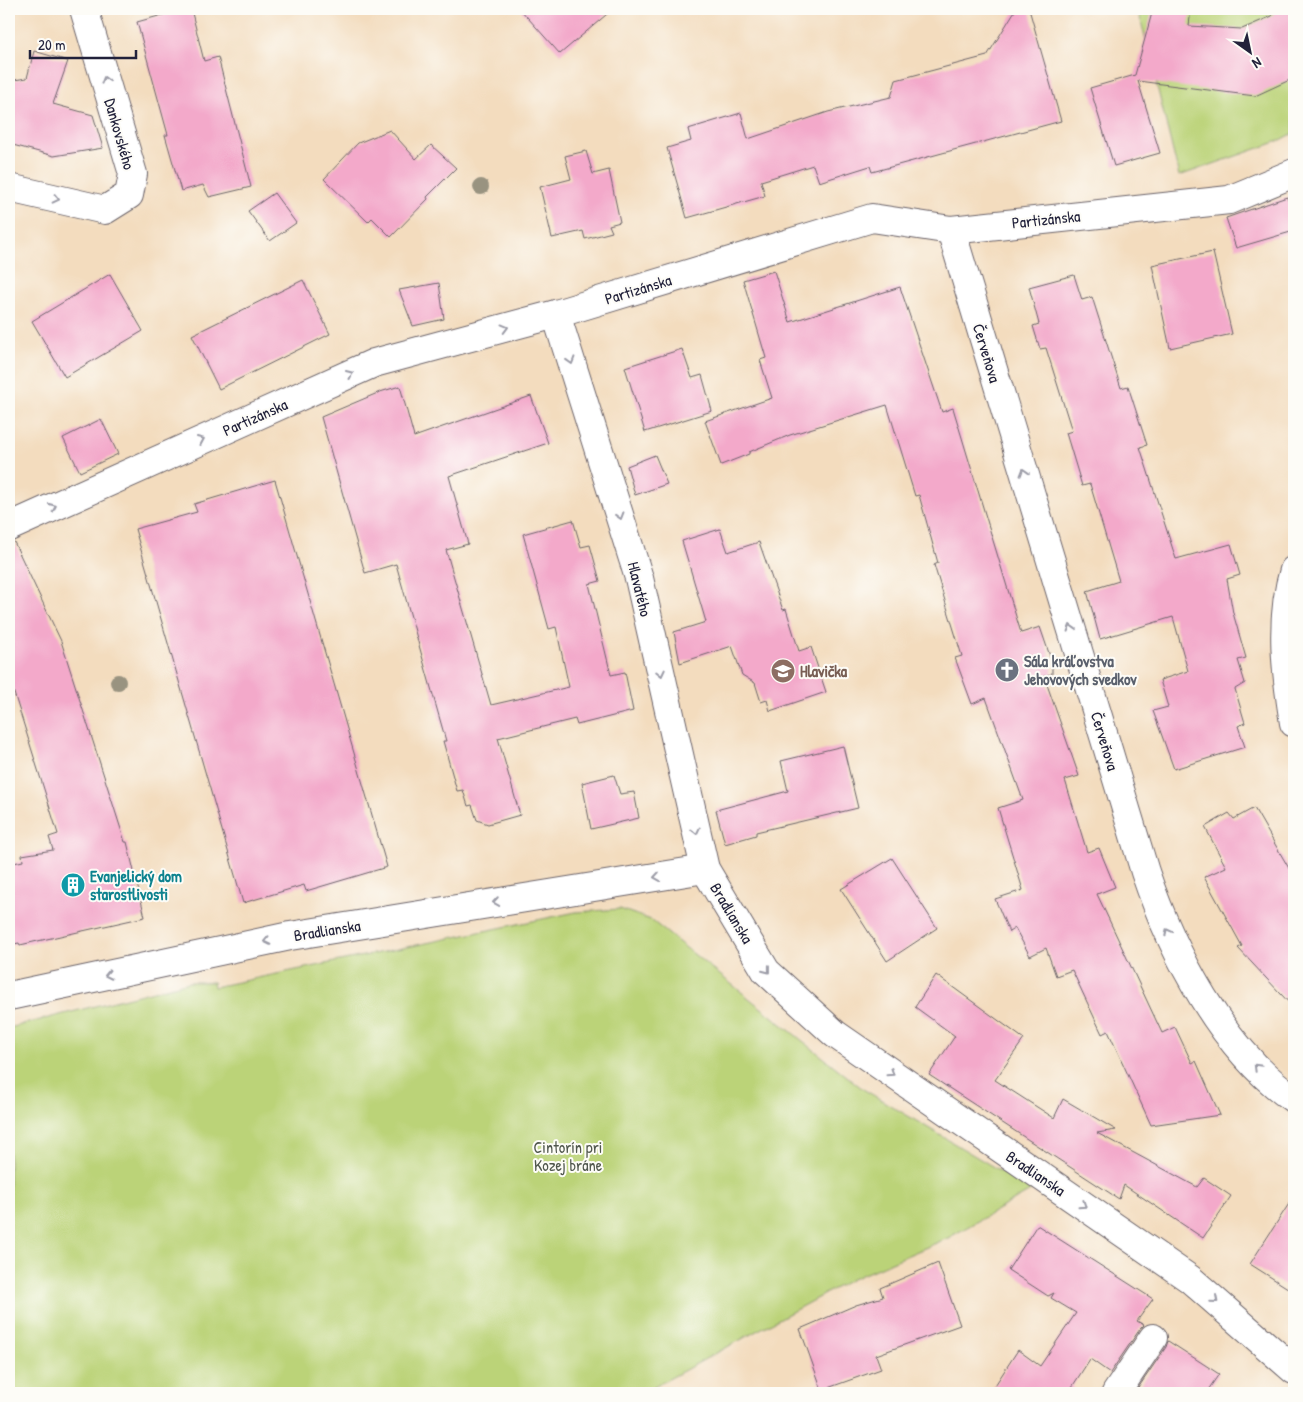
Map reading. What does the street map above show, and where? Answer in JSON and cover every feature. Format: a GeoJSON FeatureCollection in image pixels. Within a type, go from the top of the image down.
{"type":"FeatureCollection","features":[{"type":"Feature","properties":{"kind":"street","name":"Dankovského"},"geometry":{"type":"LineString","coordinates":[[9,188],[106,210],[129,195],[133,174],[84,9]]}},
{"type":"Feature","properties":{"kind":"street","name":"Partizánska"},"geometry":{"type":"LineString","coordinates":[[9,527],[374,363],[556,314],[872,218],[951,230],[1229,200],[1294,173]]}},
{"type":"Feature","properties":{"kind":"street","name":"Červeňova"},"geometry":{"type":"LineString","coordinates":[[951,230],[1144,872],[1160,914],[1203,996],[1224,1028],[1244,1054],[1283,1092],[1294,1099]]}},
{"type":"Feature","properties":{"kind":"street","name":"Hlavatého"},"geometry":{"type":"LineString","coordinates":[[556,314],[639,578],[705,869]]}},
{"type":"Feature","properties":{"kind":"street"},"geometry":{"type":"LineString","coordinates":[[1294,570],[1287,596],[1286,650],[1289,692],[1294,723]]}},
{"type":"Feature","properties":{"kind":"street","name":"Bradlianska"},"geometry":{"type":"LineString","coordinates":[[9,996],[290,936],[705,869],[766,971],[835,1034],[1190,1278],[1294,1370]]}},
{"type":"Feature","properties":{"kind":"street"},"geometry":{"type":"LineString","coordinates":[[1116,1393],[1152,1338]]}},
{"type":"Feature","properties":{"kind":"green space"},"geometry":{"type":"Polygon","coordinates":[[[1138,9],[1294,9],[1294,133],[1279,141],[1179,176],[1138,9]]]}},
{"type":"Feature","properties":{"kind":"green space","name":"Cintorín pri Kozej bráne"},"geometry":{"type":"Polygon","coordinates":[[[620,909],[651,920],[863,1089],[1032,1190],[948,1238],[852,1279],[643,1393],[9,1393],[9,1028],[189,982],[213,982],[214,987],[576,912],[620,909]]]}},
{"type":"Feature","properties":{"kind":"building"},"geometry":{"type":"Polygon","coordinates":[[[184,9],[191,9],[204,61],[218,57],[251,187],[209,197],[203,185],[181,191],[165,135],[168,135],[137,22],[184,9]]]}},
{"type":"Feature","properties":{"kind":"building"},"geometry":{"type":"Polygon","coordinates":[[[520,9],[613,9],[560,54],[520,9]]]}},
{"type":"Feature","properties":{"kind":"building"},"geometry":{"type":"Polygon","coordinates":[[[1016,9],[1029,9],[1061,121],[872,172],[870,166],[819,182],[813,165],[761,181],[765,196],[687,218],[667,148],[691,141],[688,129],[741,113],[748,139],[828,112],[891,97],[896,80],[987,56],[1016,9]]]}},
{"type":"Feature","properties":{"kind":"building"},"geometry":{"type":"Polygon","coordinates":[[[1153,9],[1191,9],[1189,26],[1242,29],[1272,16],[1277,9],[1294,9],[1294,78],[1255,96],[1138,81],[1160,153],[1114,166],[1090,88],[1135,75],[1153,9]]]}},
{"type":"Feature","properties":{"kind":"building"},"geometry":{"type":"Polygon","coordinates":[[[34,51],[68,61],[53,104],[93,115],[103,148],[54,156],[9,144],[9,131],[16,106],[9,104],[14,80],[27,78],[34,51]]]}},
{"type":"Feature","properties":{"kind":"building"},"geometry":{"type":"Polygon","coordinates":[[[390,130],[416,159],[431,145],[456,168],[391,237],[372,218],[368,222],[324,179],[358,143],[390,130]]]}},
{"type":"Feature","properties":{"kind":"building"},"geometry":{"type":"Polygon","coordinates":[[[586,151],[593,174],[609,170],[620,222],[609,225],[612,232],[585,239],[583,231],[552,238],[540,187],[571,179],[565,156],[586,151]]]}},
{"type":"Feature","properties":{"kind":"building"},"geometry":{"type":"Polygon","coordinates":[[[274,193],[296,223],[270,241],[248,211],[274,193]]]}},
{"type":"Feature","properties":{"kind":"building"},"geometry":{"type":"Polygon","coordinates":[[[1287,197],[1294,218],[1294,231],[1236,248],[1226,218],[1287,197]]]}},
{"type":"Feature","properties":{"kind":"building"},"geometry":{"type":"Polygon","coordinates":[[[1213,252],[1232,334],[1170,348],[1152,265],[1213,252]]]}},
{"type":"Feature","properties":{"kind":"building"},"geometry":{"type":"Polygon","coordinates":[[[774,271],[790,322],[900,287],[942,412],[953,408],[1021,633],[1040,627],[1052,662],[1052,674],[1044,676],[1079,776],[1065,780],[1087,852],[1099,848],[1115,887],[1097,894],[1162,1033],[1175,1027],[1192,1063],[1196,1061],[1220,1115],[1151,1125],[1108,1031],[1102,1034],[1072,970],[1056,976],[1046,948],[1030,956],[1015,928],[1009,932],[995,899],[1023,890],[998,808],[1023,800],[986,698],[972,704],[955,658],[962,656],[934,565],[938,563],[919,495],[915,496],[887,405],[790,435],[721,465],[705,421],[772,398],[760,360],[766,358],[743,280],[774,271]]]}},
{"type":"Feature","properties":{"kind":"building"},"geometry":{"type":"Polygon","coordinates":[[[110,274],[143,331],[65,377],[32,321],[110,274]]]}},
{"type":"Feature","properties":{"kind":"building"},"geometry":{"type":"Polygon","coordinates":[[[1074,275],[1082,300],[1092,297],[1121,388],[1128,386],[1147,445],[1140,447],[1176,559],[1231,544],[1240,575],[1227,579],[1233,613],[1246,658],[1238,660],[1245,683],[1235,689],[1245,723],[1238,726],[1245,747],[1174,769],[1153,711],[1168,707],[1160,680],[1188,671],[1173,617],[1100,639],[1087,591],[1119,581],[1090,484],[1082,486],[1066,433],[1072,431],[1046,348],[1040,349],[1033,326],[1039,324],[1029,287],[1074,275]]]}},
{"type":"Feature","properties":{"kind":"building"},"geometry":{"type":"Polygon","coordinates":[[[303,280],[330,334],[219,389],[192,335],[303,280]]]}},
{"type":"Feature","properties":{"kind":"building"},"geometry":{"type":"Polygon","coordinates":[[[439,283],[444,319],[413,326],[399,290],[439,283]]]}},
{"type":"Feature","properties":{"kind":"building"},"geometry":{"type":"Polygon","coordinates":[[[682,349],[692,378],[702,375],[712,411],[645,432],[625,367],[682,349]]]}},
{"type":"Feature","properties":{"kind":"building"},"geometry":{"type":"Polygon","coordinates":[[[400,386],[414,437],[531,396],[548,443],[449,476],[468,544],[446,550],[491,705],[569,687],[556,627],[549,629],[523,534],[573,520],[581,547],[590,545],[600,581],[589,584],[611,675],[625,672],[633,711],[577,725],[575,719],[498,738],[520,815],[488,824],[477,820],[472,805],[468,806],[463,790],[457,791],[443,741],[446,741],[396,564],[365,573],[321,417],[380,392],[400,386]]]}},
{"type":"Feature","properties":{"kind":"building"},"geometry":{"type":"Polygon","coordinates":[[[101,419],[118,454],[80,472],[63,438],[101,419]]]}},
{"type":"Feature","properties":{"kind":"building"},"geometry":{"type":"Polygon","coordinates":[[[655,455],[667,484],[635,495],[627,466],[655,455]]]}},
{"type":"Feature","properties":{"kind":"building"},"geometry":{"type":"Polygon","coordinates":[[[275,480],[387,867],[306,891],[304,885],[243,903],[135,529],[197,512],[194,504],[275,480]]]}},
{"type":"Feature","properties":{"kind":"building"},"geometry":{"type":"Polygon","coordinates":[[[720,529],[728,552],[759,542],[783,610],[786,609],[799,651],[811,647],[826,692],[770,711],[767,700],[761,702],[755,683],[742,675],[732,646],[680,663],[674,632],[706,622],[682,541],[720,529]]]}},
{"type":"Feature","properties":{"kind":"building"},"geometry":{"type":"Polygon","coordinates":[[[9,542],[14,542],[61,641],[125,842],[127,842],[145,917],[20,945],[19,943],[9,945],[9,864],[23,861],[22,855],[53,850],[49,837],[58,834],[9,677],[9,542]]]}},
{"type":"Feature","properties":{"kind":"building"},"geometry":{"type":"Polygon","coordinates":[[[843,746],[858,808],[756,832],[756,835],[725,844],[716,810],[788,791],[781,761],[843,746]]]}},
{"type":"Feature","properties":{"kind":"building"},"geometry":{"type":"Polygon","coordinates":[[[614,775],[620,794],[634,792],[639,818],[591,829],[582,783],[614,775]]]}},
{"type":"Feature","properties":{"kind":"building"},"geometry":{"type":"Polygon","coordinates":[[[1254,808],[1294,877],[1294,1008],[1238,948],[1242,946],[1204,877],[1226,867],[1205,827],[1229,813],[1234,819],[1254,808]]]}},
{"type":"Feature","properties":{"kind":"building"},"geometry":{"type":"Polygon","coordinates":[[[892,858],[937,928],[887,961],[841,889],[892,858]]]}},
{"type":"Feature","properties":{"kind":"building"},"geometry":{"type":"Polygon","coordinates":[[[936,975],[1024,1039],[995,1080],[1054,1118],[1063,1099],[1116,1130],[1097,1133],[1197,1187],[1204,1178],[1231,1196],[1203,1238],[1124,1185],[1119,1199],[929,1075],[955,1036],[915,1007],[936,975]]]}},
{"type":"Feature","properties":{"kind":"building"},"geometry":{"type":"Polygon","coordinates":[[[1294,1196],[1294,1292],[1250,1264],[1294,1196]]]}},
{"type":"Feature","properties":{"kind":"building"},"geometry":{"type":"Polygon","coordinates":[[[1037,1225],[1153,1299],[1137,1321],[1144,1325],[1110,1373],[1090,1359],[1072,1387],[1081,1393],[990,1393],[1018,1350],[1040,1366],[1076,1313],[1051,1298],[1054,1293],[1048,1296],[1008,1270],[1037,1225]]]}},
{"type":"Feature","properties":{"kind":"building"},"geometry":{"type":"Polygon","coordinates":[[[938,1263],[960,1325],[876,1355],[881,1369],[822,1390],[800,1329],[856,1305],[883,1297],[880,1288],[938,1263]]]}},
{"type":"Feature","properties":{"kind":"building"},"geometry":{"type":"Polygon","coordinates":[[[1168,1341],[1219,1374],[1206,1393],[1140,1393],[1136,1391],[1166,1347],[1168,1341]]]}},
{"type":"Feature","properties":{"kind":"place","name":"Sála kráľovstva Jehovových svedkov"},"geometry":{"type":"Point","coordinates":[1007,670]}},
{"type":"Feature","properties":{"kind":"place","name":"Hlavička"},"geometry":{"type":"Point","coordinates":[783,671]}},
{"type":"Feature","properties":{"kind":"place","name":"Evanjelický dom starostlivosti"},"geometry":{"type":"Point","coordinates":[73,885]}}]}
